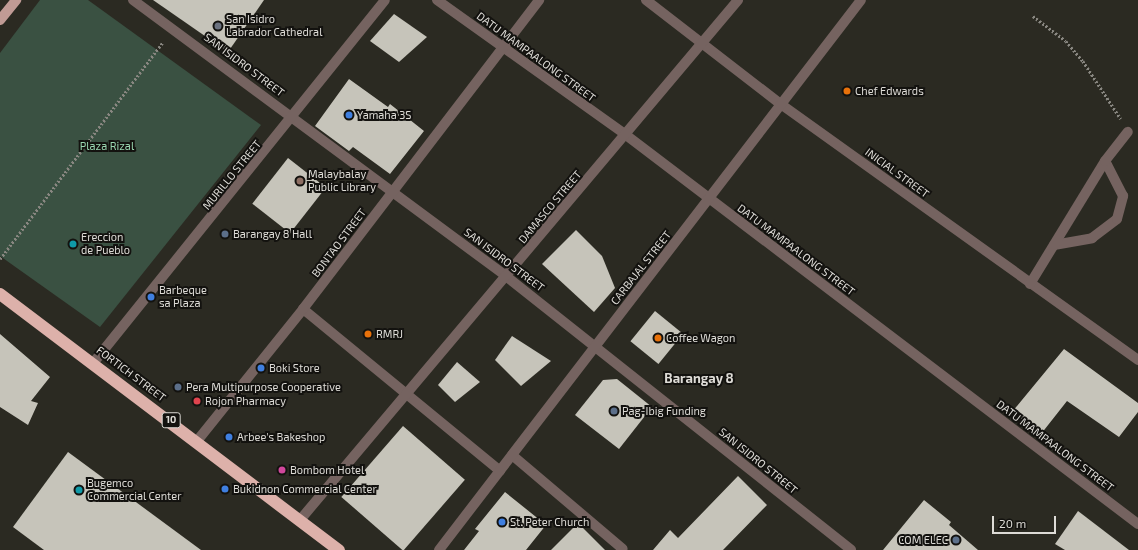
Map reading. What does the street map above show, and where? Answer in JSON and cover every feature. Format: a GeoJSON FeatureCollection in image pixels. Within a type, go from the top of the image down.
{"type":"FeatureCollection","features":[{"type":"Feature","properties":{"kind":"highway","name":"FORTICH STREET"},"geometry":{"type":"LineString","coordinates":[[0,294],[94,362],[339,550]]}},
{"type":"Feature","properties":{"kind":"main road"},"geometry":{"type":"LineString","coordinates":[[0,20],[16,0]]}},
{"type":"Feature","properties":{"kind":"street","name":"SAN ISIDRO STREET"},"geometry":{"type":"LineString","coordinates":[[133,0],[294,117],[507,277],[851,550]]}},
{"type":"Feature","properties":{"kind":"street","name":"MURILLO STREET"},"geometry":{"type":"LineString","coordinates":[[94,362],[294,117],[385,0]]}},
{"type":"Feature","properties":{"kind":"street","name":"DATU MAMPAALONG STREET"},"geometry":{"type":"LineString","coordinates":[[437,0],[626,135],[1138,524]]}},
{"type":"Feature","properties":{"kind":"street","name":"BONTAO STREET"},"geometry":{"type":"LineString","coordinates":[[197,441],[303,309],[539,0]]}},
{"type":"Feature","properties":{"kind":"street","name":"INICIAL STREET"},"geometry":{"type":"LineString","coordinates":[[646,0],[782,105],[1138,360]]}},
{"type":"Feature","properties":{"kind":"street","name":"DAMASCO STREET"},"geometry":{"type":"LineString","coordinates":[[300,520],[507,277],[738,0]]}},
{"type":"Feature","properties":{"kind":"street","name":"CARBAJAL STREET"},"geometry":{"type":"LineString","coordinates":[[439,550],[782,105],[861,0]]}},
{"type":"Feature","properties":{"kind":"street"},"geometry":{"type":"LineString","coordinates":[[1030,284],[1105,161],[1128,132]]}},
{"type":"Feature","properties":{"kind":"street"},"geometry":{"type":"LineString","coordinates":[[1054,245],[1092,238],[1117,219],[1123,208],[1123,196],[1105,161]]}},
{"type":"Feature","properties":{"kind":"street"},"geometry":{"type":"LineString","coordinates":[[303,309],[406,396],[500,471]]}},
{"type":"Feature","properties":{"kind":"street"},"geometry":{"type":"LineString","coordinates":[[512,455],[623,549]]}},
{"type":"Feature","properties":{"kind":"path"},"geometry":{"type":"LineString","coordinates":[[1033,16],[1066,41],[1083,61],[1128,132]]}},
{"type":"Feature","properties":{"kind":"path"},"geometry":{"type":"LineString","coordinates":[[0,259],[173,28]]}},
{"type":"Feature","properties":{"kind":"green space","name":"Plaza Rizal"},"geometry":{"type":"Polygon","coordinates":[[[40,0],[88,0],[261,125],[100,327],[0,256],[0,53],[40,0]]]}},
{"type":"Feature","properties":{"kind":"building","name":"San Isidro Labrador Cathedral"},"geometry":{"type":"Polygon","coordinates":[[[153,0],[264,0],[228,52],[153,0]]]}},
{"type":"Feature","properties":{"kind":"building"},"geometry":{"type":"Polygon","coordinates":[[[394,14],[427,37],[399,62],[370,41],[394,14]]]}},
{"type":"Feature","properties":{"kind":"building"},"geometry":{"type":"Polygon","coordinates":[[[349,79],[388,107],[390,104],[424,131],[390,174],[353,147],[349,151],[315,126],[349,79]]]}},
{"type":"Feature","properties":{"kind":"building"},"geometry":{"type":"Polygon","coordinates":[[[288,158],[326,188],[290,233],[252,204],[288,158]]]}},
{"type":"Feature","properties":{"kind":"building"},"geometry":{"type":"Polygon","coordinates":[[[576,230],[602,256],[615,288],[594,312],[542,264],[576,230]]]}},
{"type":"Feature","properties":{"kind":"building"},"geometry":{"type":"Polygon","coordinates":[[[655,311],[683,334],[658,364],[630,341],[655,311]]]}},
{"type":"Feature","properties":{"kind":"building"},"geometry":{"type":"Polygon","coordinates":[[[0,334],[50,377],[31,401],[38,403],[28,425],[0,407],[0,334]]]}},
{"type":"Feature","properties":{"kind":"building"},"geometry":{"type":"Polygon","coordinates":[[[512,336],[551,361],[521,386],[495,360],[512,336]]]}},
{"type":"Feature","properties":{"kind":"building"},"geometry":{"type":"Polygon","coordinates":[[[1064,349],[1138,403],[1138,412],[1119,437],[1067,401],[1041,434],[1012,412],[1064,349]]]}},
{"type":"Feature","properties":{"kind":"building"},"geometry":{"type":"Polygon","coordinates":[[[457,362],[480,382],[455,402],[438,385],[457,362]]]}},
{"type":"Feature","properties":{"kind":"building","name":"Pag-Ibig Funding"},"geometry":{"type":"Polygon","coordinates":[[[617,379],[652,407],[619,449],[575,415],[603,380],[617,379]]]}},
{"type":"Feature","properties":{"kind":"building"},"geometry":{"type":"Polygon","coordinates":[[[403,426],[465,480],[404,550],[341,497],[403,426]]]}},
{"type":"Feature","properties":{"kind":"building","name":"Bugemco Commercial Center"},"geometry":{"type":"Polygon","coordinates":[[[68,452],[201,550],[44,550],[13,527],[68,452]]]}},
{"type":"Feature","properties":{"kind":"building"},"geometry":{"type":"Polygon","coordinates":[[[738,476],[767,505],[723,550],[653,550],[670,530],[678,538],[738,476]]]}},
{"type":"Feature","properties":{"kind":"building"},"geometry":{"type":"Polygon","coordinates":[[[505,492],[546,525],[526,550],[464,550],[479,531],[475,529],[505,492]]]}},
{"type":"Feature","properties":{"kind":"building"},"geometry":{"type":"Polygon","coordinates":[[[924,500],[951,522],[949,525],[978,550],[883,550],[924,500]]]}},
{"type":"Feature","properties":{"kind":"building"},"geometry":{"type":"Polygon","coordinates":[[[1078,511],[1129,550],[1065,550],[1055,544],[1078,511]]]}},
{"type":"Feature","properties":{"kind":"building"},"geometry":{"type":"Polygon","coordinates":[[[578,523],[605,550],[551,550],[578,523]]]}},
{"type":"Feature","properties":{"kind":"place","name":"San Isidro Labrador Cathedral"},"geometry":{"type":"Point","coordinates":[218,26]}},
{"type":"Feature","properties":{"kind":"place","name":"Chef Edwards"},"geometry":{"type":"Point","coordinates":[847,91]}},
{"type":"Feature","properties":{"kind":"place","name":"Yamaha 3S"},"geometry":{"type":"Point","coordinates":[349,115]}},
{"type":"Feature","properties":{"kind":"place","name":"Malaybalay Public Library"},"geometry":{"type":"Point","coordinates":[300,181]}},
{"type":"Feature","properties":{"kind":"place","name":"Barangay 8 Hall"},"geometry":{"type":"Point","coordinates":[225,234]}},
{"type":"Feature","properties":{"kind":"place","name":"Ereccion de Pueblo"},"geometry":{"type":"Point","coordinates":[73,244]}},
{"type":"Feature","properties":{"kind":"place","name":"Barbeque sa Plaza"},"geometry":{"type":"Point","coordinates":[151,297]}},
{"type":"Feature","properties":{"kind":"place","name":"RMRJ"},"geometry":{"type":"Point","coordinates":[368,334]}},
{"type":"Feature","properties":{"kind":"place","name":"Coffee Wagon"},"geometry":{"type":"Point","coordinates":[658,338]}},
{"type":"Feature","properties":{"kind":"place","name":"Boki Store"},"geometry":{"type":"Point","coordinates":[261,368]}},
{"type":"Feature","properties":{"kind":"place","name":"Pera Multipurpose Cooperative"},"geometry":{"type":"Point","coordinates":[178,387]}},
{"type":"Feature","properties":{"kind":"place","name":"Rojon Pharmacy"},"geometry":{"type":"Point","coordinates":[197,401]}},
{"type":"Feature","properties":{"kind":"place","name":"Pag-Ibig Funding"},"geometry":{"type":"Point","coordinates":[614,411]}},
{"type":"Feature","properties":{"kind":"place","name":"Arbee's Bakeshop"},"geometry":{"type":"Point","coordinates":[229,437]}},
{"type":"Feature","properties":{"kind":"place","name":"Bombom Hotel"},"geometry":{"type":"Point","coordinates":[282,470]}},
{"type":"Feature","properties":{"kind":"place","name":"Bukidnon Commercial Center"},"geometry":{"type":"Point","coordinates":[225,489]}},
{"type":"Feature","properties":{"kind":"place","name":"Bugemco Commercial Center"},"geometry":{"type":"Point","coordinates":[79,490]}},
{"type":"Feature","properties":{"kind":"place","name":"St. Peter Church"},"geometry":{"type":"Point","coordinates":[502,522]}},
{"type":"Feature","properties":{"kind":"place","name":"COM ELEC"},"geometry":{"type":"Point","coordinates":[956,540]}},
{"type":"Feature","properties":{"kind":"district","name":"Barangay 8"},"geometry":{"type":"Point","coordinates":[699,378]}}]}
